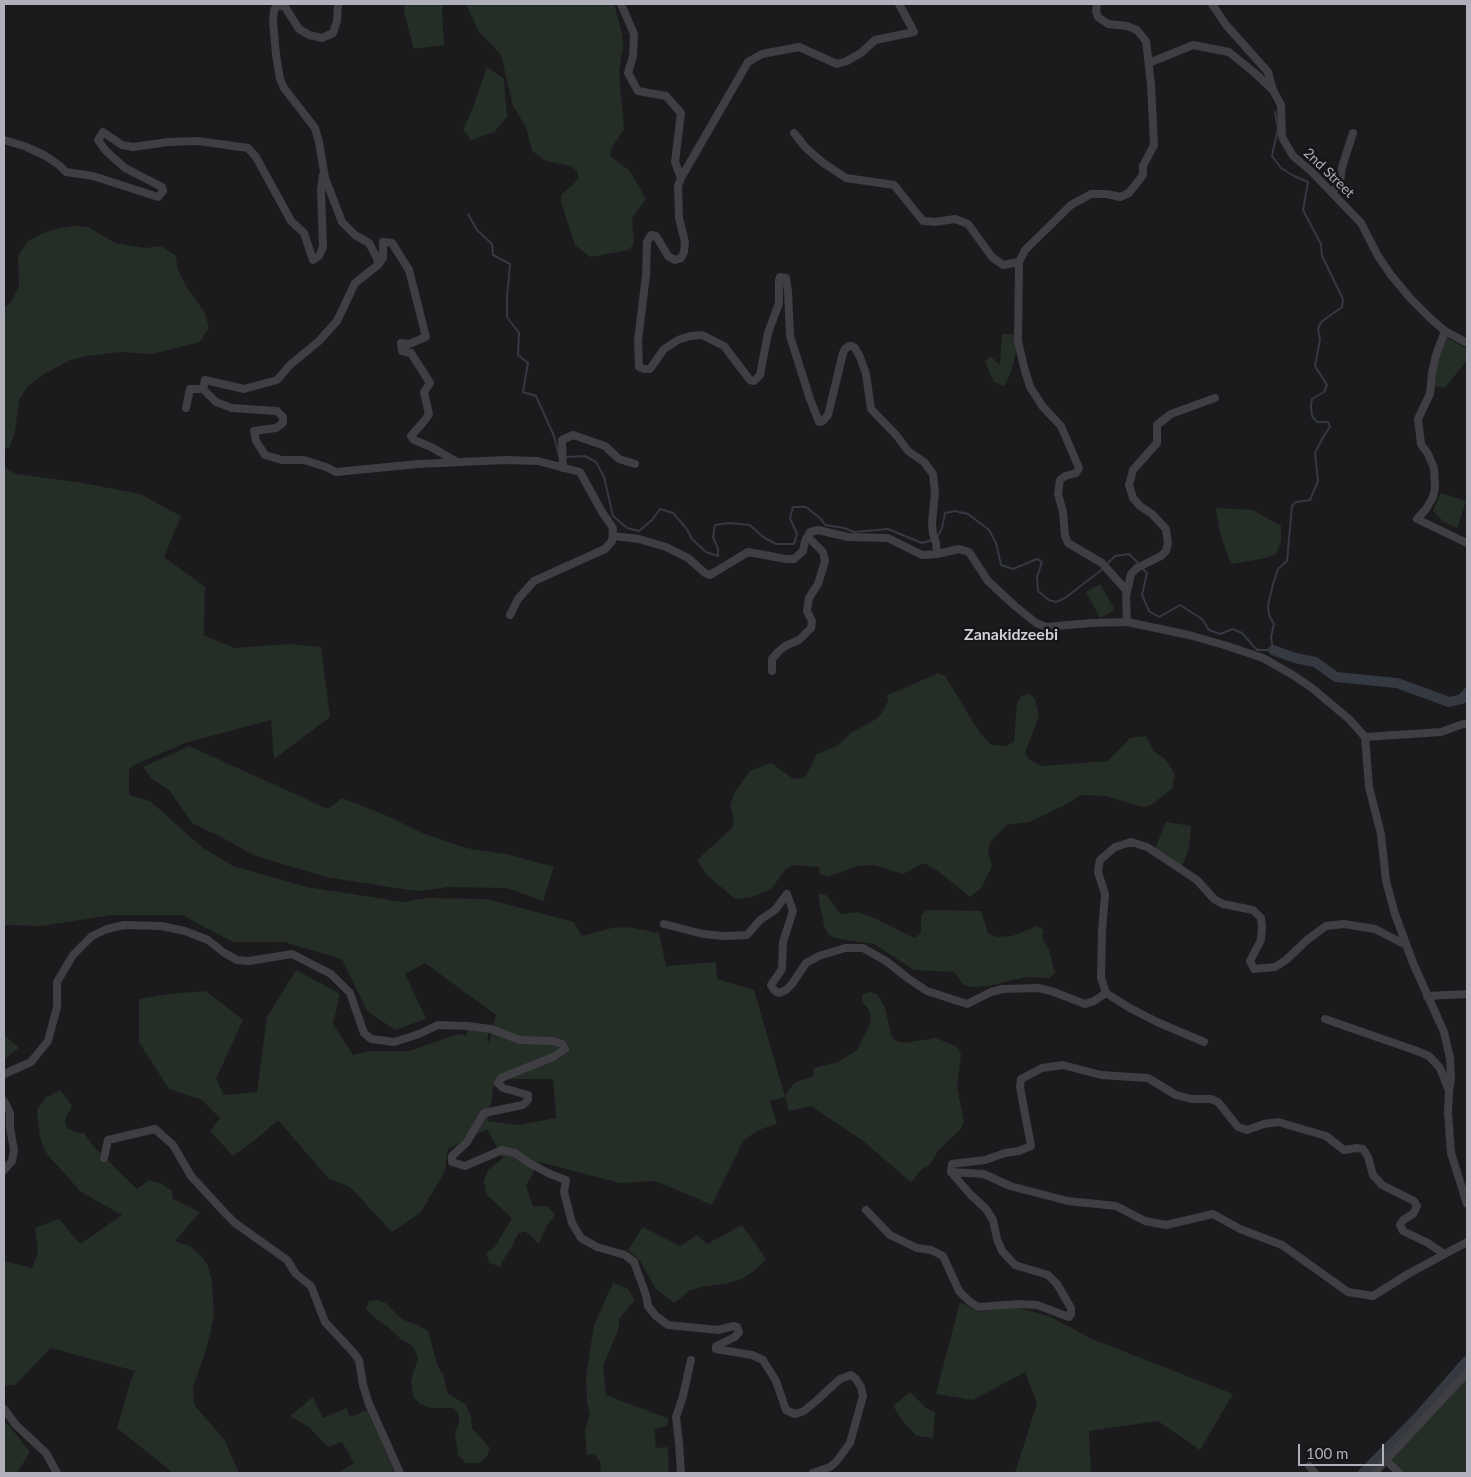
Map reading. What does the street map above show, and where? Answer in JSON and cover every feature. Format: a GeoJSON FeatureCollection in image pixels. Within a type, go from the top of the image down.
{"type":"FeatureCollection","features":[{"type":"Feature","properties":{"kind":"street"},"geometry":{"type":"LineString","coordinates":[[338,4],[337,21],[333,33],[322,38],[309,35],[299,29],[285,7],[278,5],[274,10],[273,22],[280,79],[288,95],[315,128],[325,178],[342,222],[355,235],[369,243],[378,265]]}},
{"type":"Feature","properties":{"kind":"street"},"geometry":{"type":"LineString","coordinates":[[621,4],[634,34],[633,56],[628,73],[638,91],[666,96],[681,113],[675,162],[681,178]]}},
{"type":"Feature","properties":{"kind":"street"},"geometry":{"type":"LineString","coordinates":[[899,4],[914,32],[875,40],[847,61],[837,64],[798,47],[762,54],[748,62],[678,186],[679,218],[685,242],[681,258],[675,260],[668,256],[656,236],[651,235],[647,242],[646,275],[638,341],[640,366],[644,369],[650,369],[664,349],[678,340],[702,335],[724,346],[750,380],[754,381],[760,375],[768,334],[779,303],[779,280],[780,277],[786,278],[790,336],[810,399],[820,422],[828,415],[843,353],[845,349],[852,346],[860,357],[866,374],[871,409],[908,450],[924,462],[933,474],[935,492],[932,523],[936,554]]}},
{"type":"Feature","properties":{"kind":"street"},"geometry":{"type":"LineString","coordinates":[[1097,4],[1098,16],[1108,24],[1127,26],[1137,30],[1146,41],[1154,145],[1143,166],[1143,176],[1129,194],[1120,197],[1107,194],[1091,194],[1071,205],[1025,250],[1019,262],[1018,341],[1030,387],[1043,407],[1061,426],[1079,468],[1076,473],[1064,476],[1060,480],[1058,494],[1063,512],[1065,536],[1068,543],[1102,563],[1126,590]]}},
{"type":"Feature","properties":{"kind":"street"},"geometry":{"type":"LineString","coordinates":[[1212,4],[1226,25],[1268,72],[1273,90]]}},
{"type":"Feature","properties":{"kind":"street","name":"2nd Street"},"geometry":{"type":"LineString","coordinates":[[1149,63],[1192,45],[1213,48],[1229,52],[1273,90],[1281,106],[1282,137],[1293,156],[1311,171],[1361,223],[1378,256],[1391,275],[1421,309],[1445,331],[1467,343]]}},
{"type":"Feature","properties":{"kind":"street"},"geometry":{"type":"LineString","coordinates":[[4,140],[44,155],[66,172],[93,176],[158,196],[163,191],[162,187],[125,168],[106,151],[98,140],[103,132],[122,145],[133,146],[198,141],[248,148],[256,156],[291,221],[304,234],[313,260],[319,256],[322,247],[321,189],[324,170]]}},
{"type":"Feature","properties":{"kind":"street"},"geometry":{"type":"LineString","coordinates":[[794,133],[806,148],[822,162],[846,178],[894,185],[923,221],[934,222],[955,219],[968,224],[992,256],[1003,264],[1019,262]]}},
{"type":"Feature","properties":{"kind":"street"},"geometry":{"type":"LineString","coordinates":[[1332,193],[1340,182],[1342,168],[1353,133]]}},
{"type":"Feature","properties":{"kind":"street"},"geometry":{"type":"LineString","coordinates":[[203,389],[205,380],[244,389],[277,380],[290,365],[319,341],[337,321],[355,283],[384,258],[383,242],[392,243],[409,270],[426,337],[409,344],[401,343],[402,351],[411,353],[430,383],[424,392],[429,414],[411,436],[414,440],[431,447],[457,462]]}},
{"type":"Feature","properties":{"kind":"street"},"geometry":{"type":"LineString","coordinates":[[1445,331],[1436,356],[1430,394],[1418,419],[1421,444],[1434,468],[1435,488],[1433,497],[1417,519],[1467,543]]}},
{"type":"Feature","properties":{"kind":"street"},"geometry":{"type":"LineString","coordinates":[[186,408],[190,389],[203,389],[216,402],[232,408],[277,411],[283,418],[283,422],[276,428],[254,431],[256,441],[266,455],[282,460],[304,460],[336,472],[418,464],[513,460],[538,461],[580,472],[602,512],[614,528],[612,541],[605,549],[534,581],[518,599],[510,615]]}},
{"type":"Feature","properties":{"kind":"street"},"geometry":{"type":"LineString","coordinates":[[1127,622],[1126,590],[1131,574],[1140,566],[1161,556],[1166,551],[1168,543],[1166,529],[1133,498],[1129,485],[1134,470],[1157,443],[1158,425],[1171,414],[1215,398]]}},
{"type":"Feature","properties":{"kind":"street"},"geometry":{"type":"LineString","coordinates":[[563,468],[562,440],[572,436],[605,446],[619,458],[635,464]]}},
{"type":"Feature","properties":{"kind":"street"},"geometry":{"type":"LineString","coordinates":[[613,536],[639,539],[666,547],[688,558],[710,575],[748,552],[786,559],[794,558],[803,551],[810,532],[818,530],[848,537],[888,538],[922,555],[959,549],[969,552],[988,581],[1015,606],[1036,623],[1046,627],[1092,622],[1127,622],[1189,635],[1263,658],[1293,674],[1312,688],[1349,719],[1365,737],[1369,787],[1381,834],[1386,881],[1406,945],[1444,1032],[1450,1058],[1451,1078],[1448,1112],[1451,1153],[1467,1204]]}},
{"type":"Feature","properties":{"kind":"street"},"geometry":{"type":"LineString","coordinates":[[772,671],[772,659],[779,651],[799,640],[811,628],[812,621],[807,611],[809,598],[818,584],[825,561],[823,552],[808,537]]}},
{"type":"Feature","properties":{"kind":"street"},"geometry":{"type":"LineString","coordinates":[[1365,737],[1441,732],[1467,724]]}},
{"type":"Feature","properties":{"kind":"street"},"geometry":{"type":"LineString","coordinates":[[1204,1042],[1157,1022],[1106,993],[1101,978],[1105,894],[1098,872],[1100,860],[1115,847],[1131,842],[1146,847],[1197,880],[1214,898],[1223,904],[1253,910],[1261,918],[1262,926],[1261,940],[1250,961],[1254,969],[1275,967],[1326,926],[1344,924],[1375,929],[1406,945]]}},
{"type":"Feature","properties":{"kind":"street"},"geometry":{"type":"LineString","coordinates":[[664,924],[703,934],[724,936],[746,935],[760,920],[775,910],[787,894],[793,911],[784,942],[782,968],[771,985],[774,991],[779,993],[786,990],[792,984],[806,964],[819,956],[845,948],[863,948],[886,961],[927,990],[967,1004],[991,992],[1003,989],[1038,988],[1085,1004],[1094,1001],[1106,993]]}},
{"type":"Feature","properties":{"kind":"street"},"geometry":{"type":"LineString","coordinates":[[4,1074],[31,1062],[48,1041],[57,1007],[57,982],[73,955],[92,936],[107,929],[124,925],[161,926],[185,931],[208,940],[237,960],[249,961],[292,954],[300,957],[331,974],[350,993],[364,1034],[371,1039],[394,1042],[420,1034],[438,1025],[467,1026],[491,1030],[520,1040],[553,1041],[562,1044],[565,1049],[561,1052],[501,1078],[498,1083],[503,1088],[528,1096],[528,1100],[523,1105],[484,1113],[467,1142],[452,1156],[452,1162],[465,1166],[502,1150],[515,1153],[529,1163],[566,1180],[564,1192],[572,1223],[581,1238],[597,1246],[625,1255],[634,1262],[646,1294],[648,1306],[656,1316],[668,1325],[718,1330],[737,1327],[739,1332],[716,1346],[716,1349],[752,1355],[763,1360],[776,1382],[786,1410],[795,1414],[804,1411],[840,1379],[851,1375],[856,1379],[861,1387],[863,1396],[850,1443],[830,1467],[813,1473]]}},
{"type":"Feature","properties":{"kind":"street"},"geometry":{"type":"LineString","coordinates":[[1428,996],[1467,994]]}},
{"type":"Feature","properties":{"kind":"street"},"geometry":{"type":"LineString","coordinates":[[1325,1019],[1429,1056],[1440,1068],[1449,1090]]}},
{"type":"Feature","properties":{"kind":"street"},"geometry":{"type":"LineString","coordinates":[[866,1210],[890,1236],[917,1248],[931,1250],[943,1256],[959,1291],[969,1301],[978,1306],[1038,1305],[1068,1317],[1071,1314],[1071,1308],[1057,1284],[1048,1275],[1016,1264],[1002,1251],[993,1220],[986,1209],[951,1172],[952,1164],[985,1160],[1005,1153],[1019,1152],[1031,1146],[1020,1087],[1021,1079],[1042,1068],[1063,1065],[1101,1075],[1148,1078],[1176,1095],[1191,1099],[1211,1099],[1218,1102],[1238,1128],[1247,1130],[1264,1124],[1278,1122],[1326,1136],[1344,1150],[1362,1149],[1368,1157],[1373,1175],[1382,1185],[1414,1201],[1417,1206],[1413,1214],[1400,1225],[1403,1231],[1428,1243],[1444,1254]]}},
{"type":"Feature","properties":{"kind":"street"},"geometry":{"type":"LineString","coordinates":[[4,1101],[10,1113],[10,1128],[14,1150],[12,1162],[4,1170]]}},
{"type":"Feature","properties":{"kind":"street"},"geometry":{"type":"LineString","coordinates":[[104,1158],[108,1140],[154,1129],[173,1145],[191,1176],[235,1223],[287,1260],[296,1274],[311,1286],[325,1322],[359,1360],[363,1385],[369,1404],[400,1473]]}},
{"type":"Feature","properties":{"kind":"street"},"geometry":{"type":"LineString","coordinates":[[951,1172],[984,1174],[1010,1186],[1068,1201],[1116,1206],[1145,1221],[1166,1226],[1212,1214],[1240,1229],[1282,1245],[1348,1292],[1373,1296],[1467,1242]]}},
{"type":"Feature","properties":{"kind":"street"},"geometry":{"type":"LineString","coordinates":[[681,1473],[680,1443],[676,1417],[691,1360]]}},
{"type":"Feature","properties":{"kind":"street"},"geometry":{"type":"LineString","coordinates":[[1374,1473],[1467,1373]]}},
{"type":"Feature","properties":{"kind":"street"},"geometry":{"type":"LineString","coordinates":[[4,1409],[16,1425],[46,1453],[57,1473]]}},
{"type":"Feature","properties":{"kind":"street"},"geometry":{"type":"LineString","coordinates":[[1387,1461],[1399,1473]]}},
{"type":"Feature","properties":{"kind":"street"},"geometry":{"type":"LineString","coordinates":[[1309,1466],[1315,1473]]}},
{"type":"Feature","properties":{"kind":"shaded area"},"geometry":{"type":"Polygon","coordinates":[[[405,4],[443,4],[444,45],[414,49],[404,12],[405,4]]]}},
{"type":"Feature","properties":{"kind":"shaded area"},"geometry":{"type":"Polygon","coordinates":[[[466,4],[614,4],[622,33],[623,48],[619,71],[624,129],[611,149],[610,156],[630,171],[646,199],[632,218],[634,243],[629,250],[590,257],[575,245],[561,202],[561,195],[579,179],[577,171],[570,166],[546,161],[532,151],[526,127],[513,106],[501,55],[479,32],[466,4]]]}},
{"type":"Feature","properties":{"kind":"shaded area"},"geometry":{"type":"Polygon","coordinates":[[[487,67],[504,79],[507,117],[494,132],[471,140],[463,129],[471,113],[487,67]]]}},
{"type":"Feature","properties":{"kind":"shaded area"},"geometry":{"type":"Polygon","coordinates":[[[73,226],[88,227],[115,243],[145,248],[161,246],[175,255],[179,272],[186,286],[205,313],[209,328],[200,342],[152,354],[120,352],[87,356],[70,360],[41,376],[28,386],[19,400],[15,431],[10,447],[4,449],[4,309],[12,301],[19,286],[18,256],[27,242],[41,234],[73,226]]]}},
{"type":"Feature","properties":{"kind":"shaded area"},"geometry":{"type":"Polygon","coordinates":[[[1002,334],[1014,334],[1017,349],[1011,372],[1004,386],[994,382],[985,362],[990,356],[1000,365],[1002,334]]]}},
{"type":"Feature","properties":{"kind":"shaded area"},"geometry":{"type":"Polygon","coordinates":[[[1446,337],[1467,349],[1467,360],[1445,388],[1432,386],[1436,365],[1446,337]]]}},
{"type":"Feature","properties":{"kind":"shaded area"},"geometry":{"type":"Polygon","coordinates":[[[4,467],[16,474],[77,482],[140,494],[181,516],[164,557],[205,587],[204,635],[234,648],[289,644],[321,647],[330,717],[274,759],[271,720],[188,742],[136,764],[129,769],[129,795],[150,801],[203,848],[233,866],[307,887],[403,902],[428,898],[487,899],[574,922],[582,936],[612,928],[627,927],[659,933],[666,966],[716,962],[717,979],[754,990],[785,1096],[794,1083],[813,1076],[814,1068],[838,1062],[857,1050],[870,1024],[871,1016],[868,1008],[862,1002],[862,995],[869,992],[877,994],[885,1008],[891,1035],[896,1041],[904,1043],[936,1038],[957,1047],[961,1054],[957,1087],[964,1122],[961,1129],[937,1152],[929,1166],[922,1169],[911,1182],[863,1141],[811,1106],[789,1111],[785,1097],[770,1101],[777,1124],[758,1130],[743,1141],[712,1205],[656,1181],[620,1183],[539,1162],[526,1186],[533,1206],[547,1206],[555,1215],[546,1227],[539,1244],[525,1231],[518,1234],[501,1263],[502,1267],[489,1263],[486,1253],[495,1247],[512,1218],[486,1194],[484,1181],[488,1170],[503,1158],[487,1129],[448,1149],[445,1171],[421,1212],[392,1232],[350,1187],[328,1178],[278,1120],[233,1156],[210,1131],[220,1118],[202,1100],[169,1089],[139,1042],[139,999],[168,994],[206,991],[243,1020],[216,1079],[224,1095],[257,1092],[267,1017],[296,970],[340,994],[333,1024],[353,1055],[370,1051],[409,1051],[458,1034],[467,1036],[467,1029],[489,1031],[487,1041],[489,1042],[496,1015],[425,963],[405,974],[426,1019],[395,1030],[367,1011],[342,959],[284,942],[233,942],[182,915],[112,915],[42,926],[4,925],[4,467]],[[495,1079],[488,1121],[518,1125],[556,1118],[553,1079],[495,1079]]]}},
{"type":"Feature","properties":{"kind":"shaded area"},"geometry":{"type":"Polygon","coordinates":[[[1441,493],[1466,501],[1457,528],[1444,522],[1433,511],[1441,493]]]}},
{"type":"Feature","properties":{"kind":"shaded area"},"geometry":{"type":"Polygon","coordinates":[[[1216,508],[1253,510],[1281,526],[1281,543],[1275,555],[1231,564],[1220,533],[1216,508]]]}},
{"type":"Feature","properties":{"kind":"shaded area"},"geometry":{"type":"Polygon","coordinates":[[[1100,584],[1115,610],[1100,618],[1086,592],[1100,584]]]}},
{"type":"Feature","properties":{"kind":"shaded area"},"geometry":{"type":"Polygon","coordinates":[[[938,673],[945,676],[980,733],[991,745],[1006,746],[1014,742],[1017,703],[1021,696],[1029,694],[1035,699],[1039,716],[1025,753],[1030,760],[1041,766],[1108,761],[1130,738],[1146,736],[1154,751],[1166,760],[1175,774],[1172,789],[1151,805],[1143,807],[1105,796],[1081,795],[1067,804],[1029,822],[1006,825],[990,843],[988,851],[992,866],[981,888],[970,897],[938,871],[924,863],[903,874],[874,865],[857,866],[827,877],[820,874],[819,867],[794,865],[786,869],[771,889],[752,897],[735,899],[705,873],[697,860],[732,828],[734,821],[730,805],[736,790],[750,771],[771,763],[792,778],[800,779],[806,776],[816,755],[838,745],[851,733],[878,718],[889,698],[886,696],[938,673]]]}},
{"type":"Feature","properties":{"kind":"shaded area"},"geometry":{"type":"Polygon","coordinates":[[[189,746],[328,809],[342,798],[383,814],[422,833],[466,848],[511,855],[554,867],[543,901],[507,888],[448,887],[422,891],[326,877],[253,855],[192,823],[170,791],[151,778],[143,767],[189,746]]]}},
{"type":"Feature","properties":{"kind":"shaded area"},"geometry":{"type":"Polygon","coordinates":[[[1166,822],[1191,826],[1189,848],[1182,867],[1154,851],[1166,822]]]}},
{"type":"Feature","properties":{"kind":"shaded area"},"geometry":{"type":"Polygon","coordinates":[[[818,894],[826,895],[841,914],[857,912],[872,917],[915,938],[921,933],[921,916],[926,910],[981,911],[988,933],[996,937],[1012,936],[1037,926],[1044,930],[1042,937],[1049,950],[1055,973],[1049,978],[1026,977],[988,986],[972,987],[964,985],[954,972],[914,970],[874,944],[834,938],[828,934],[824,926],[818,894]]]}},
{"type":"Feature","properties":{"kind":"shaded area"},"geometry":{"type":"Polygon","coordinates":[[[4,1035],[19,1048],[4,1059],[4,1035]]]}},
{"type":"Feature","properties":{"kind":"shaded area"},"geometry":{"type":"Polygon","coordinates":[[[60,1090],[72,1106],[65,1119],[67,1128],[77,1133],[84,1133],[93,1146],[137,1189],[149,1180],[162,1184],[172,1191],[173,1199],[200,1212],[175,1241],[190,1246],[202,1257],[207,1264],[212,1281],[214,1316],[206,1350],[193,1387],[194,1405],[224,1439],[239,1473],[171,1473],[171,1471],[117,1428],[135,1371],[51,1348],[15,1385],[4,1385],[4,1261],[32,1268],[38,1253],[35,1228],[59,1219],[80,1244],[122,1215],[81,1192],[44,1149],[40,1137],[37,1110],[45,1098],[60,1090]]]}},
{"type":"Feature","properties":{"kind":"shaded area"},"geometry":{"type":"Polygon","coordinates":[[[742,1225],[766,1259],[742,1279],[689,1291],[674,1303],[656,1289],[640,1261],[628,1250],[643,1227],[680,1246],[697,1235],[707,1244],[742,1225]]]}},
{"type":"Feature","properties":{"kind":"shaded area"},"geometry":{"type":"Polygon","coordinates":[[[613,1283],[627,1288],[635,1300],[619,1319],[619,1328],[603,1366],[606,1395],[669,1419],[667,1426],[654,1429],[656,1448],[668,1447],[669,1470],[666,1473],[601,1473],[600,1461],[594,1454],[587,1455],[585,1429],[590,1415],[587,1401],[586,1376],[594,1325],[613,1283]]]}},
{"type":"Feature","properties":{"kind":"shaded area"},"geometry":{"type":"Polygon","coordinates":[[[377,1300],[386,1303],[397,1315],[406,1321],[428,1331],[438,1367],[444,1376],[447,1393],[466,1405],[471,1417],[472,1428],[490,1448],[487,1456],[479,1463],[466,1463],[458,1455],[455,1433],[459,1424],[457,1411],[453,1408],[431,1408],[419,1403],[413,1396],[411,1381],[418,1358],[413,1346],[401,1339],[366,1309],[369,1301],[377,1300]]]}},
{"type":"Feature","properties":{"kind":"shaded area"},"geometry":{"type":"Polygon","coordinates":[[[960,1302],[979,1312],[1015,1307],[1049,1316],[1092,1339],[1233,1394],[1200,1450],[1158,1421],[1089,1431],[1091,1473],[1015,1473],[1037,1403],[1025,1372],[973,1400],[936,1394],[960,1302]]]}},
{"type":"Feature","properties":{"kind":"shaded area"},"geometry":{"type":"Polygon","coordinates":[[[1467,1373],[1467,1473],[1399,1473],[1387,1461],[1467,1373]]]}},
{"type":"Feature","properties":{"kind":"shaded area"},"geometry":{"type":"Polygon","coordinates":[[[910,1392],[926,1408],[935,1412],[933,1438],[917,1436],[904,1423],[893,1406],[910,1392]]]}},
{"type":"Feature","properties":{"kind":"shaded area"},"geometry":{"type":"Polygon","coordinates":[[[313,1397],[323,1418],[346,1408],[350,1417],[367,1410],[395,1472],[338,1473],[354,1463],[342,1442],[328,1447],[309,1427],[290,1416],[313,1397]]]}},
{"type":"Feature","properties":{"kind":"shaded area"},"geometry":{"type":"Polygon","coordinates":[[[7,1423],[30,1452],[17,1473],[4,1473],[4,1425],[7,1423]]]}},
{"type":"Feature","properties":{"kind":"waterway"},"geometry":{"type":"LineString","coordinates":[[1142,568],[1147,573],[1142,595],[1149,611],[1159,617],[1180,605],[1202,619],[1209,630],[1220,634],[1233,629],[1242,633],[1257,650],[1273,650],[1271,637],[1274,624],[1269,615],[1268,605],[1278,569],[1287,561],[1292,506],[1296,502],[1310,500],[1318,481],[1315,453],[1330,427],[1328,422],[1317,422],[1312,416],[1312,399],[1324,392],[1327,385],[1315,366],[1320,339],[1318,329],[1321,322],[1342,307],[1343,299],[1322,256],[1321,244],[1303,210],[1308,182],[1281,168],[1272,156],[1278,128],[1275,112]]}},
{"type":"Feature","properties":{"kind":"waterway"},"geometry":{"type":"LineString","coordinates":[[468,214],[477,230],[492,244],[493,255],[510,264],[507,317],[519,333],[518,355],[528,363],[523,392],[536,396],[554,436],[559,456]]}},
{"type":"Feature","properties":{"kind":"waterway"},"geometry":{"type":"LineString","coordinates":[[566,457],[585,456],[596,462],[604,477],[613,516],[627,528],[639,531],[652,520],[660,509],[673,513],[686,528],[692,539],[706,552],[718,556],[718,549],[713,537],[715,525],[729,523],[750,525],[763,537],[776,544],[794,544],[797,534],[790,518],[793,507],[806,507],[821,519],[825,525],[844,528],[854,532],[888,529],[922,543],[932,540]]}},
{"type":"Feature","properties":{"kind":"waterway"},"geometry":{"type":"LineString","coordinates":[[937,537],[942,528],[945,513],[955,511],[968,514],[989,530],[996,543],[1001,565],[1013,569],[1037,559],[1042,562],[1037,577],[1038,591],[1049,600],[1056,602],[1065,598],[1104,568]]}},
{"type":"Feature","properties":{"kind":"waterway"},"geometry":{"type":"LineString","coordinates":[[1107,564],[1115,556],[1129,554],[1139,564]]}},
{"type":"Feature","properties":{"kind":"waterway"},"geometry":{"type":"LineString","coordinates":[[1273,650],[1295,658],[1315,662],[1336,677],[1397,683],[1449,702],[1462,699],[1467,693]]}},
{"type":"Feature","properties":{"kind":"waterway"},"geometry":{"type":"LineString","coordinates":[[1363,1473],[1416,1419],[1467,1361]]}},
{"type":"Feature","properties":{"kind":"district","name":"Zanakidzeebi"},"geometry":{"type":"Point","coordinates":[1011,635]}}]}
